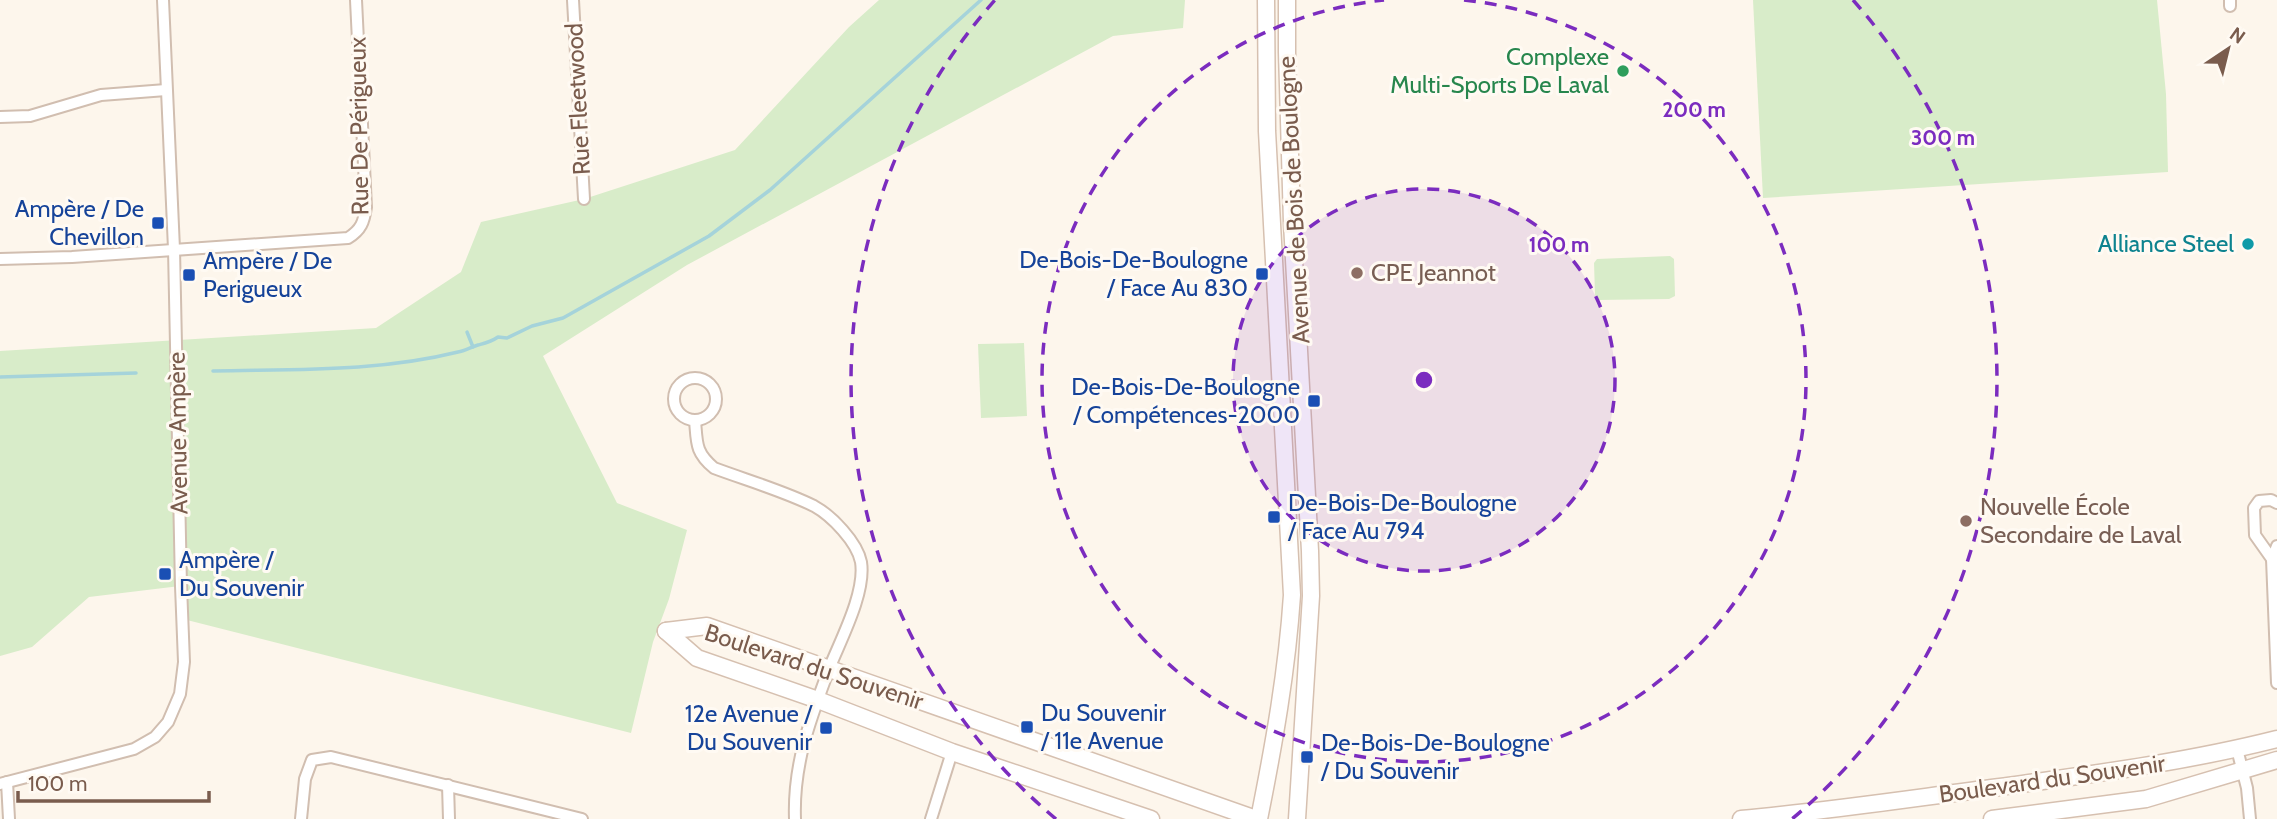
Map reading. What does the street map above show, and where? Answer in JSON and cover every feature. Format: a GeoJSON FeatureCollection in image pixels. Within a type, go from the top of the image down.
{"type":"FeatureCollection","features":[{"type":"Feature","properties":{"kind":"street","name":"Avenue Ampère"},"geometry":{"type":"LineString","coordinates":[[3,783],[134,749],[155,737],[168,722],[180,694],[184,662],[174,248],[163,0]]}},
{"type":"Feature","properties":{"kind":"street","name":"Rue De Périgueux"},"geometry":{"type":"LineString","coordinates":[[174,248],[348,238],[362,226],[366,207],[356,0]]}},
{"type":"Feature","properties":{"kind":"street","name":"Rue Fleetwood"},"geometry":{"type":"LineString","coordinates":[[573,0],[584,199]]}},
{"type":"Feature","properties":{"kind":"street","name":"Avenue de Bois de Boulogne"},"geometry":{"type":"LineString","coordinates":[[1258,819],[1279,714],[1289,647],[1292,595],[1267,131],[1266,0]]}},
{"type":"Feature","properties":{"kind":"street","name":"Avenue de Bois de Boulogne"},"geometry":{"type":"LineString","coordinates":[[1287,0],[1292,223],[1311,551],[1308,652],[1297,819]]}},
{"type":"Feature","properties":{"kind":"street"},"geometry":{"type":"LineString","coordinates":[[0,117],[30,116],[101,95],[166,90]]}},
{"type":"Feature","properties":{"kind":"street"},"geometry":{"type":"LineString","coordinates":[[0,259],[72,257],[174,248]]}},
{"type":"Feature","properties":{"kind":"street"},"geometry":{"type":"LineString","coordinates":[[695,420],[697,449],[703,459],[714,468],[816,507],[849,536],[861,562],[860,590],[818,700],[798,763],[794,791],[795,819]]}},
{"type":"Feature","properties":{"kind":"street"},"geometry":{"type":"LineString","coordinates":[[2272,559],[2255,535],[2254,508],[2259,501],[2271,500],[2277,503]]}},
{"type":"Feature","properties":{"kind":"street"},"geometry":{"type":"LineString","coordinates":[[2277,546],[2272,559],[2277,683]]}},
{"type":"Feature","properties":{"kind":"street","name":"Boulevard du Souvenir"},"geometry":{"type":"LineString","coordinates":[[1151,819],[952,752],[818,700],[697,658],[666,631],[707,626],[1258,819]]}},
{"type":"Feature","properties":{"kind":"street","name":"Boulevard du Souvenir"},"geometry":{"type":"LineString","coordinates":[[1741,819],[1821,815],[2146,767],[2277,739]]}},
{"type":"Feature","properties":{"kind":"street"},"geometry":{"type":"LineString","coordinates":[[2238,749],[2250,819]]}},
{"type":"Feature","properties":{"kind":"street"},"geometry":{"type":"LineString","coordinates":[[932,819],[952,752]]}},
{"type":"Feature","properties":{"kind":"street"},"geometry":{"type":"LineString","coordinates":[[301,819],[305,779],[312,760],[331,757],[582,819]]}},
{"type":"Feature","properties":{"kind":"street","name":"Boulevard du Souvenir"},"geometry":{"type":"LineString","coordinates":[[1993,819],[2146,799],[2277,761]]}},
{"type":"Feature","properties":{"kind":"street"},"geometry":{"type":"LineString","coordinates":[[3,783],[9,819]]}},
{"type":"Feature","properties":{"kind":"street"},"geometry":{"type":"LineString","coordinates":[[448,785],[450,819]]}},
{"type":"Feature","properties":{"kind":"green space"},"geometry":{"type":"Polygon","coordinates":[[[879,0],[1185,0],[1183,28],[1113,36],[687,265],[543,356],[617,503],[687,530],[669,599],[653,642],[631,733],[183,619],[180,586],[89,597],[32,647],[0,656],[0,351],[376,328],[461,272],[481,222],[584,199],[735,150],[849,27],[879,0]]]}},
{"type":"Feature","properties":{"kind":"green space"},"geometry":{"type":"Polygon","coordinates":[[[1753,0],[2157,0],[2166,94],[2168,172],[1763,198],[1753,0]]]}},
{"type":"Feature","properties":{"kind":"green space"},"geometry":{"type":"Polygon","coordinates":[[[1670,256],[1674,259],[1675,296],[1669,299],[1598,300],[1595,295],[1594,263],[1597,259],[1670,256]]]}},
{"type":"Feature","properties":{"kind":"green space"},"geometry":{"type":"Polygon","coordinates":[[[1024,343],[1027,416],[981,418],[978,344],[1024,343]]]}},
{"type":"Feature","properties":{"kind":"waterway"},"geometry":{"type":"LineString","coordinates":[[213,371],[336,368],[398,363],[461,351],[563,318],[709,236],[770,190],[981,0]]}},
{"type":"Feature","properties":{"kind":"waterway"},"geometry":{"type":"LineString","coordinates":[[467,332],[473,347]]}},
{"type":"Feature","properties":{"kind":"waterway"},"geometry":{"type":"LineString","coordinates":[[0,377],[136,373]]}},
{"type":"Feature","properties":{"kind":"place","name":"Complexe Multi-Sports De Laval"},"geometry":{"type":"Point","coordinates":[1623,71]}},
{"type":"Feature","properties":{"kind":"place","name":"Ampère / De Chevillon"},"geometry":{"type":"Point","coordinates":[158,223]}},
{"type":"Feature","properties":{"kind":"place","name":"Alliance Steel"},"geometry":{"type":"Point","coordinates":[2248,244]}},
{"type":"Feature","properties":{"kind":"place","name":"CPE Jeannot"},"geometry":{"type":"Point","coordinates":[1357,273]}},
{"type":"Feature","properties":{"kind":"place","name":"De-Bois-De-Boulogne / Face Au 830"},"geometry":{"type":"Point","coordinates":[1262,274]}},
{"type":"Feature","properties":{"kind":"place","name":"Ampère / De Perigueux"},"geometry":{"type":"Point","coordinates":[189,275]}},
{"type":"Feature","properties":{"kind":"place","name":"De-Bois-De-Boulogne / Compétences-2000"},"geometry":{"type":"Point","coordinates":[1314,401]}},
{"type":"Feature","properties":{"kind":"place","name":"De-Bois-De-Boulogne / Face Au 794"},"geometry":{"type":"Point","coordinates":[1274,517]}},
{"type":"Feature","properties":{"kind":"place","name":"Nouvelle École Secondaire de Laval"},"geometry":{"type":"Point","coordinates":[1966,521]}},
{"type":"Feature","properties":{"kind":"place","name":"Ampère / Du Souvenir"},"geometry":{"type":"Point","coordinates":[165,574]}},
{"type":"Feature","properties":{"kind":"place","name":"Du Souvenir / 11e Avenue"},"geometry":{"type":"Point","coordinates":[1027,727]}},
{"type":"Feature","properties":{"kind":"place","name":"12e Avenue / Du Souvenir"},"geometry":{"type":"Point","coordinates":[826,728]}},
{"type":"Feature","properties":{"kind":"place","name":"De-Bois-De-Boulogne / Du Souvenir"},"geometry":{"type":"Point","coordinates":[1307,757]}}]}
